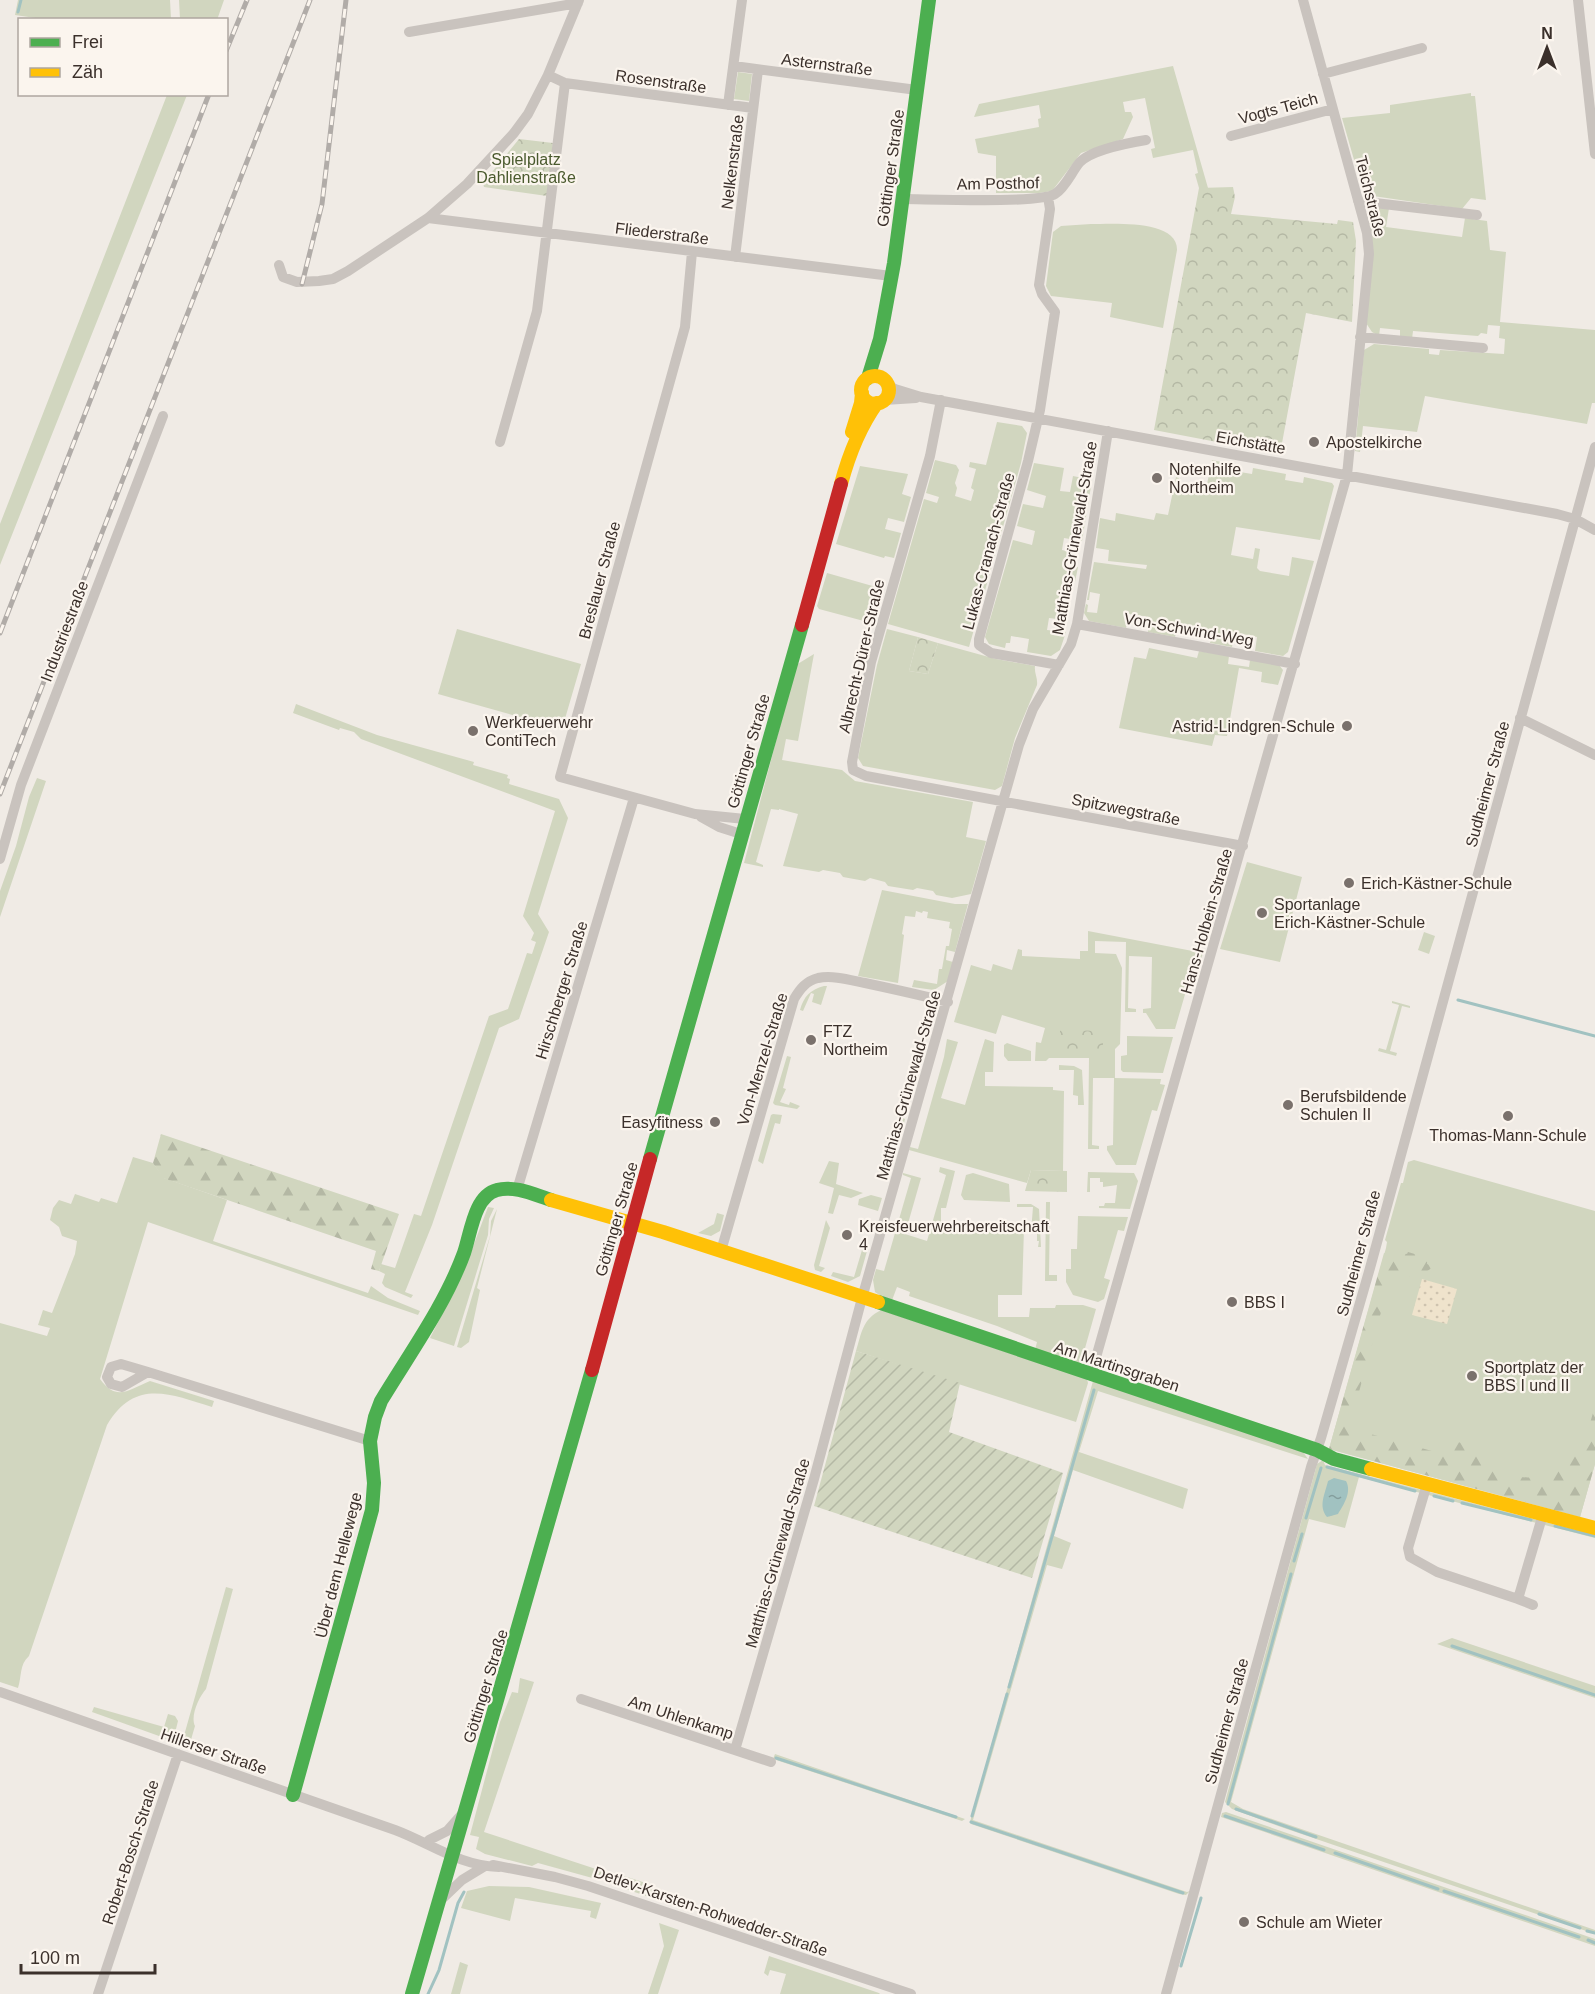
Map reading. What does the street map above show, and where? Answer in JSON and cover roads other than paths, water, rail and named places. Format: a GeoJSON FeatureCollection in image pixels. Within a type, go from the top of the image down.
{"type":"FeatureCollection","features":[{"type":"Feature","properties":{"kind":"main road","name":"Göttinger Straße"},"geometry":{"type":"LineString","coordinates":[[412,1994],[518,1634],[745,819],[850,452],[867,417],[888,395],[879,380],[880,339],[903,199],[929,0]]}},
{"type":"Feature","properties":{"kind":"main road","name":"Göttinger Straße"},"geometry":{"type":"LineString","coordinates":[[850,452],[852,430],[861,403],[862,386],[879,380]]}},
{"type":"Feature","properties":{"kind":"main road"},"geometry":{"type":"LineString","coordinates":[[862,393],[868,401],[881,402]]}},
{"type":"Feature","properties":{"kind":"main road","name":"Über dem Hellewege"},"geometry":{"type":"LineString","coordinates":[[293,1795],[372,1510],[374,1483],[370,1441],[375,1417],[381,1401],[446,1294],[468,1244],[483,1199],[497,1190],[517,1190],[632,1223]]}},
{"type":"Feature","properties":{"kind":"main road","name":"Am Martinsgraben"},"geometry":{"type":"LineString","coordinates":[[632,1223],[1317,1450],[1334,1459],[1595,1528]]}},
{"type":"Feature","properties":{"kind":"street"},"geometry":{"type":"LineString","coordinates":[[729,105],[742,0]]}},
{"type":"Feature","properties":{"kind":"street","name":"Teichstraße"},"geometry":{"type":"LineString","coordinates":[[1303,0],[1359,201],[1369,254],[1347,475]]}},
{"type":"Feature","properties":{"kind":"street"},"geometry":{"type":"LineString","coordinates":[[1578,0],[1593,119],[1595,154]]}},
{"type":"Feature","properties":{"kind":"street"},"geometry":{"type":"LineString","coordinates":[[409,32],[578,2]]}},
{"type":"Feature","properties":{"kind":"street"},"geometry":{"type":"LineString","coordinates":[[279,265],[283,277],[293,281],[333,279],[428,218],[475,176],[528,114],[548,75],[578,2]]}},
{"type":"Feature","properties":{"kind":"street"},"geometry":{"type":"LineString","coordinates":[[1323,74],[1422,48]]}},
{"type":"Feature","properties":{"kind":"street","name":"Asternstraße"},"geometry":{"type":"LineString","coordinates":[[734,66],[917,90]]}},
{"type":"Feature","properties":{"kind":"street","name":"Nelkenstraße"},"geometry":{"type":"LineString","coordinates":[[735,257],[758,70]]}},
{"type":"Feature","properties":{"kind":"street","name":"Rosenstraße"},"geometry":{"type":"LineString","coordinates":[[548,75],[565,83],[753,108]]}},
{"type":"Feature","properties":{"kind":"street"},"geometry":{"type":"LineString","coordinates":[[500,442],[537,311],[565,83]]}},
{"type":"Feature","properties":{"kind":"street","name":"Vogts Teich"},"geometry":{"type":"LineString","coordinates":[[1231,136],[1333,109]]}},
{"type":"Feature","properties":{"kind":"street","name":"Am Posthof"},"geometry":{"type":"LineString","coordinates":[[903,199],[1048,197],[1057,192],[1088,156],[1120,145],[1146,140]]}},
{"type":"Feature","properties":{"kind":"street"},"geometry":{"type":"LineString","coordinates":[[1037,419],[1054,317],[1053,309],[1042,294],[1039,285],[1050,209],[1048,197]]}},
{"type":"Feature","properties":{"kind":"street"},"geometry":{"type":"LineString","coordinates":[[1359,201],[1477,215]]}},
{"type":"Feature","properties":{"kind":"street","name":"Fliederstraße"},"geometry":{"type":"LineString","coordinates":[[428,218],[891,276]]}},
{"type":"Feature","properties":{"kind":"street","name":"Breslauer Straße"},"geometry":{"type":"LineString","coordinates":[[692,252],[685,327],[560,777],[695,814],[745,819]]}},
{"type":"Feature","properties":{"kind":"street"},"geometry":{"type":"LineString","coordinates":[[1360,337],[1484,348]]}},
{"type":"Feature","properties":{"kind":"street","name":"Eichstätte"},"geometry":{"type":"LineString","coordinates":[[879,380],[895,389],[921,397],[1575,519],[1595,530]]}},
{"type":"Feature","properties":{"kind":"street","name":"Eichstätte"},"geometry":{"type":"LineString","coordinates":[[881,402],[921,397]]}},
{"type":"Feature","properties":{"kind":"street","name":"Albrecht-Dürer-Straße"},"geometry":{"type":"LineString","coordinates":[[941,400],[930,456],[872,662],[852,766],[855,772],[862,776],[1004,801]]}},
{"type":"Feature","properties":{"kind":"street","name":"Industriestraße"},"geometry":{"type":"LineString","coordinates":[[0,860],[21,785],[163,416]]}},
{"type":"Feature","properties":{"kind":"street","name":"Lukas-Cranach-Straße"},"geometry":{"type":"LineString","coordinates":[[1037,419],[979,645],[991,653],[1059,665]]}},
{"type":"Feature","properties":{"kind":"street","name":"Matthias-Grünewald-Straße"},"geometry":{"type":"LineString","coordinates":[[735,1750],[814,1479],[862,1298],[1027,723],[1046,685],[1071,644],[1077,624],[1108,431]]}},
{"type":"Feature","properties":{"kind":"street","name":"Sudheimer Straße"},"geometry":{"type":"LineString","coordinates":[[1166,1994],[1370,1268],[1595,447]]}},
{"type":"Feature","properties":{"kind":"street","name":"Hans-Holbein-Straße"},"geometry":{"type":"LineString","coordinates":[[1092,1375],[1347,475]]}},
{"type":"Feature","properties":{"kind":"street","name":"Von-Schwind-Weg"},"geometry":{"type":"LineString","coordinates":[[1077,624],[1295,664]]}},
{"type":"Feature","properties":{"kind":"street"},"geometry":{"type":"LineString","coordinates":[[1520,718],[1595,755]]}},
{"type":"Feature","properties":{"kind":"street","name":"Hirschberger Straße"},"geometry":{"type":"LineString","coordinates":[[517,1190],[634,798]]}},
{"type":"Feature","properties":{"kind":"street","name":"Spitzwegstraße"},"geometry":{"type":"LineString","coordinates":[[1004,801],[1243,846]]}},
{"type":"Feature","properties":{"kind":"street","name":"Breslauer Straße"},"geometry":{"type":"LineString","coordinates":[[695,814],[719,827],[741,834]]}},
{"type":"Feature","properties":{"kind":"street","name":"Von-Menzel-Straße"},"geometry":{"type":"LineString","coordinates":[[721,1251],[791,1006],[799,990],[807,982],[817,978],[831,977],[948,1002]]}},
{"type":"Feature","properties":{"kind":"street"},"geometry":{"type":"LineString","coordinates":[[148,1372],[370,1441]]}},
{"type":"Feature","properties":{"kind":"street"},"geometry":{"type":"LineString","coordinates":[[1426,1484],[1408,1548],[1410,1557],[1437,1572],[1533,1605]]}},
{"type":"Feature","properties":{"kind":"street"},"geometry":{"type":"LineString","coordinates":[[1518,1599],[1543,1514]]}},
{"type":"Feature","properties":{"kind":"street","name":"Hillerser Straße"},"geometry":{"type":"LineString","coordinates":[[0,1692],[423,1840],[454,1853]]}},
{"type":"Feature","properties":{"kind":"street","name":"Am Uhlenkamp"},"geometry":{"type":"LineString","coordinates":[[581,1699],[771,1762]]}},
{"type":"Feature","properties":{"kind":"street","name":"Robert-Bosch-Straße"},"geometry":{"type":"LineString","coordinates":[[98,1994],[178,1754]]}},
{"type":"Feature","properties":{"kind":"street"},"geometry":{"type":"LineString","coordinates":[[423,1840],[447,1831],[466,1809]]}},
{"type":"Feature","properties":{"kind":"street","name":"Detlev-Karsten-Rohwedder-Straße"},"geometry":{"type":"LineString","coordinates":[[454,1853],[470,1864],[555,1876],[580,1883],[911,1994]]}},
{"type":"Feature","properties":{"kind":"street","name":"Detlev-Karsten-Rohwedder-Straße"},"geometry":{"type":"LineString","coordinates":[[454,1853],[499,1867]]}},
{"type":"Feature","properties":{"kind":"street"},"geometry":{"type":"LineString","coordinates":[[441,1900],[462,1880],[485,1866]]}},
{"type":"Feature","properties":{"kind":"water"},"geometry":{"type":"Polygon","coordinates":[[[1334,1478],[1346,1481],[1348,1494],[1338,1514],[1327,1517],[1323,1509],[1323,1500],[1328,1481],[1334,1478]]]}},
{"type":"Feature","properties":{"kind":"waterway"},"geometry":{"type":"LineString","coordinates":[[18,12],[21,0]]}},
{"type":"Feature","properties":{"kind":"waterway"},"geometry":{"type":"LineString","coordinates":[[1458,1000],[1595,1036]]}},
{"type":"Feature","properties":{"kind":"waterway"},"geometry":{"type":"LineString","coordinates":[[1009,1687],[1094,1390]]}},
{"type":"Feature","properties":{"kind":"waterway"},"geometry":{"type":"LineString","coordinates":[[1327,1467],[1415,1491]]}},
{"type":"Feature","properties":{"kind":"waterway"},"geometry":{"type":"LineString","coordinates":[[1306,1518],[1321,1468]]}},
{"type":"Feature","properties":{"kind":"waterway"},"geometry":{"type":"LineString","coordinates":[[1434,1496],[1453,1501]]}},
{"type":"Feature","properties":{"kind":"waterway"},"geometry":{"type":"LineString","coordinates":[[1462,1503],[1531,1520]]}},
{"type":"Feature","properties":{"kind":"waterway"},"geometry":{"type":"LineString","coordinates":[[1555,1526],[1595,1536]]}},
{"type":"Feature","properties":{"kind":"waterway"},"geometry":{"type":"LineString","coordinates":[[1294,1561],[1302,1534]]}},
{"type":"Feature","properties":{"kind":"waterway"},"geometry":{"type":"LineString","coordinates":[[1228,1804],[1291,1574]]}},
{"type":"Feature","properties":{"kind":"waterway"},"geometry":{"type":"LineString","coordinates":[[1452,1646],[1595,1695]]}},
{"type":"Feature","properties":{"kind":"waterway"},"geometry":{"type":"LineString","coordinates":[[972,1816],[1007,1694]]}},
{"type":"Feature","properties":{"kind":"waterway"},"geometry":{"type":"LineString","coordinates":[[776,1758],[956,1817]]}},
{"type":"Feature","properties":{"kind":"waterway"},"geometry":{"type":"LineString","coordinates":[[1236,1809],[1316,1837]]}},
{"type":"Feature","properties":{"kind":"waterway"},"geometry":{"type":"LineString","coordinates":[[1225,1816],[1324,1850]]}},
{"type":"Feature","properties":{"kind":"waterway"},"geometry":{"type":"LineString","coordinates":[[971,1822],[1183,1893]]}},
{"type":"Feature","properties":{"kind":"waterway"},"geometry":{"type":"LineString","coordinates":[[1335,1853],[1438,1889]]}},
{"type":"Feature","properties":{"kind":"waterway"},"geometry":{"type":"LineString","coordinates":[[1444,1891],[1579,1937]]}},
{"type":"Feature","properties":{"kind":"waterway"},"geometry":{"type":"LineString","coordinates":[[428,1994],[439,1970],[458,1903],[464,1892]]}},
{"type":"Feature","properties":{"kind":"waterway"},"geometry":{"type":"LineString","coordinates":[[1181,1966],[1201,1898]]}},
{"type":"Feature","properties":{"kind":"waterway"},"geometry":{"type":"LineString","coordinates":[[1539,1914],[1580,1928]]}},
{"type":"Feature","properties":{"kind":"waterway"},"geometry":{"type":"LineString","coordinates":[[1587,1931],[1595,1933]]}},
{"type":"Feature","properties":{"kind":"waterway"},"geometry":{"type":"LineString","coordinates":[[1588,1940],[1595,1943]]}},
{"type":"Feature","properties":{"kind":"railway"},"geometry":{"type":"LineString","coordinates":[[228,46],[247,0]]}},
{"type":"Feature","properties":{"kind":"railway"},"geometry":{"type":"LineString","coordinates":[[0,794],[310,0]]}},
{"type":"Feature","properties":{"kind":"railway"},"geometry":{"type":"LineString","coordinates":[[302,284],[322,204],[346,0]]}},
{"type":"Feature","properties":{"kind":"railway"},"geometry":{"type":"LineString","coordinates":[[0,633],[208,96]]}},
{"type":"Feature","properties":{"kind":"place","name":"Apostelkirche"},"geometry":{"type":"Point","coordinates":[1314,442]}},
{"type":"Feature","properties":{"kind":"place","name":"Notenhilfe Northeim"},"geometry":{"type":"Point","coordinates":[1157,478]}},
{"type":"Feature","properties":{"kind":"place","name":"Astrid-Lindgren-Schule"},"geometry":{"type":"Point","coordinates":[1347,726]}},
{"type":"Feature","properties":{"kind":"place","name":"Werkfeuerwehr ContiTech"},"geometry":{"type":"Point","coordinates":[473,731]}},
{"type":"Feature","properties":{"kind":"place","name":"Erich-Kästner-Schule"},"geometry":{"type":"Point","coordinates":[1349,883]}},
{"type":"Feature","properties":{"kind":"place","name":"Sportanlage Erich-Kästner-Schule"},"geometry":{"type":"Point","coordinates":[1262,913]}},
{"type":"Feature","properties":{"kind":"place","name":"FTZ Northeim"},"geometry":{"type":"Point","coordinates":[811,1040]}},
{"type":"Feature","properties":{"kind":"place","name":"Berufsbildende Schulen II"},"geometry":{"type":"Point","coordinates":[1288,1105]}},
{"type":"Feature","properties":{"kind":"place","name":"Thomas-Mann-Schule"},"geometry":{"type":"Point","coordinates":[1508,1116]}},
{"type":"Feature","properties":{"kind":"place","name":"Easyfitness"},"geometry":{"type":"Point","coordinates":[715,1122]}},
{"type":"Feature","properties":{"kind":"place","name":"Kreisfeuerwehrbereitschaft 4"},"geometry":{"type":"Point","coordinates":[847,1235]}},
{"type":"Feature","properties":{"kind":"place","name":"BBS I"},"geometry":{"type":"Point","coordinates":[1232,1302]}},
{"type":"Feature","properties":{"kind":"place","name":"Sportplatz der BBS I und II"},"geometry":{"type":"Point","coordinates":[1472,1376]}},
{"type":"Feature","properties":{"kind":"place","name":"Schule am Wieter"},"geometry":{"type":"Point","coordinates":[1244,1922]}},
{"type":"Feature","properties":{"kind":"park label","name":"Spielplatz Dahlienstraße"},"geometry":{"type":"Point","coordinates":[526,168]}}]}
